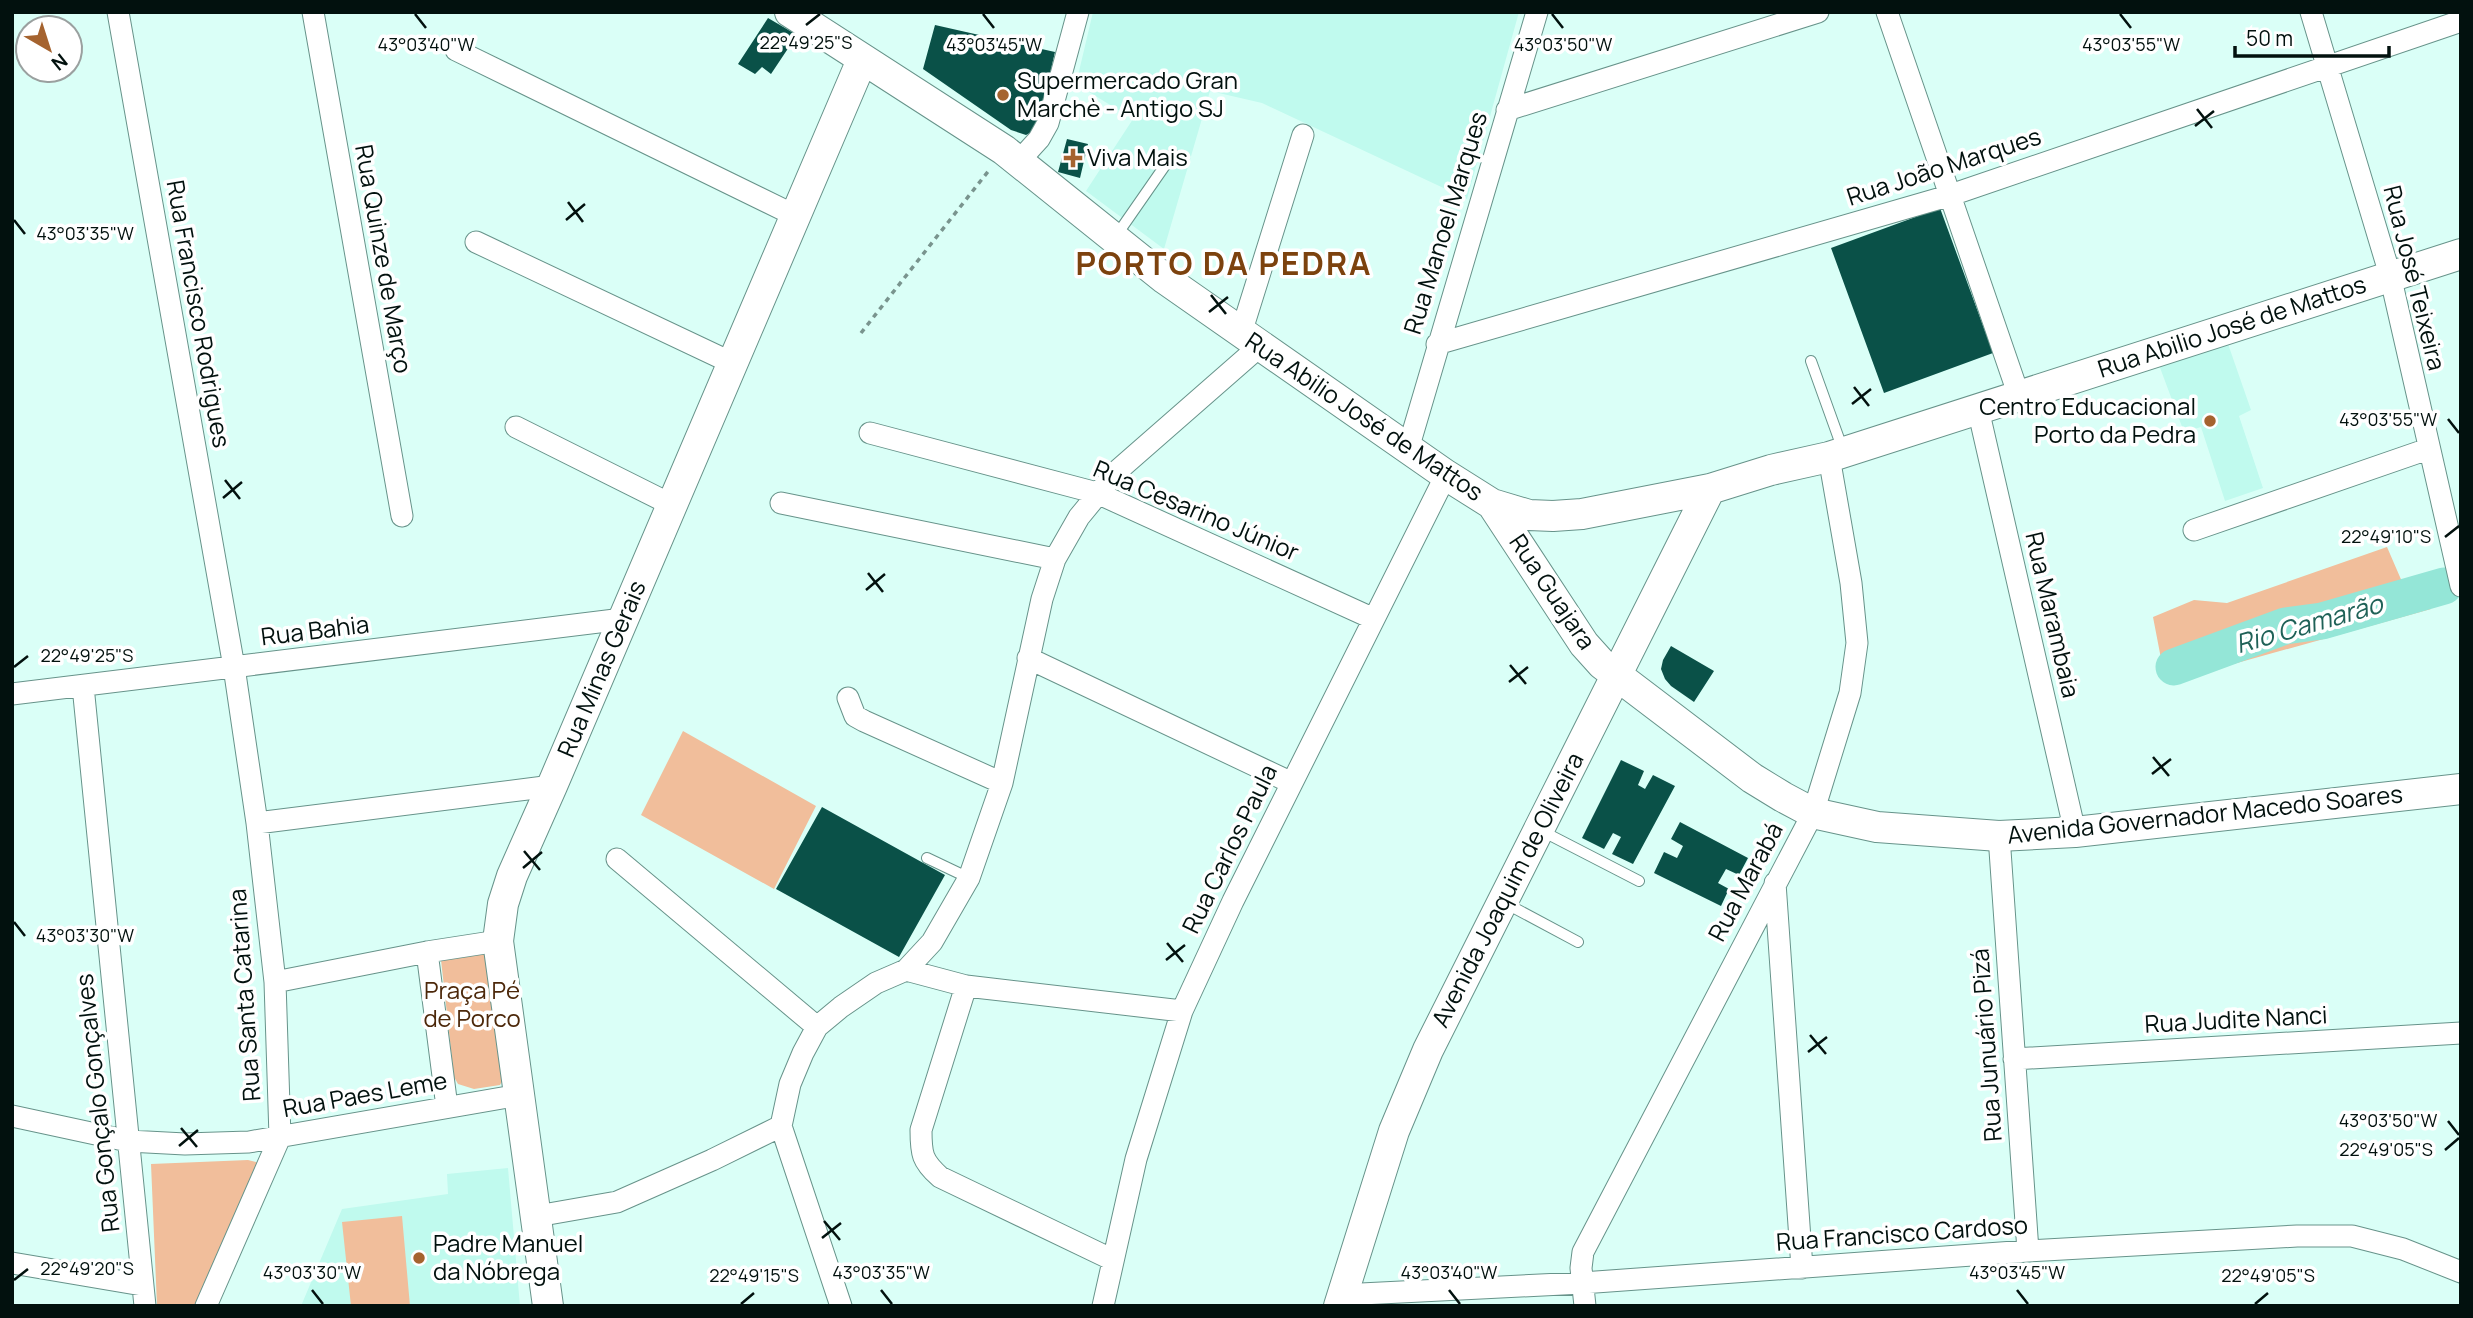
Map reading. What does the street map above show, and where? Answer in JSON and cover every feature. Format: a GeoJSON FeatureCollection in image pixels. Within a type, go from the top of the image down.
{"type":"FeatureCollection","features":[{"type":"Feature","properties":{"kind":"main road","name":"Rua Abilio José de Mattos"},"geometry":{"type":"LineString","coordinates":[[790,12],[1012,156],[1166,279],[1446,475],[1492,504],[1529,515],[1582,514],[1710,489],[1771,470],[1836,455],[2461,254]]}},
{"type":"Feature","properties":{"kind":"main road","name":"Rua Minas Gerais"},"geometry":{"type":"LineString","coordinates":[[548,1306],[498,941],[503,904],[512,876],[862,61]]}},
{"type":"Feature","properties":{"kind":"main road","name":"Avenida Joaquim de Oliveira"},"geometry":{"type":"LineString","coordinates":[[1340,1300],[1399,1119],[1428,1050],[1710,489]]}},
{"type":"Feature","properties":{"kind":"main road","name":"Rua Guajara"},"geometry":{"type":"LineString","coordinates":[[1492,504],[1584,644],[1616,676]]}},
{"type":"Feature","properties":{"kind":"main road","name":"Avenida Governador Macedo Soares"},"geometry":{"type":"LineString","coordinates":[[1616,676],[1752,778],[1813,813],[1877,827],[1999,836],[2075,832],[2461,789]]}},
{"type":"Feature","properties":{"kind":"street","name":"Rua Francisco Rodrigues"},"geometry":{"type":"LineString","coordinates":[[118,12],[234,667]]}},
{"type":"Feature","properties":{"kind":"street","name":"Rua Quinze de Março"},"geometry":{"type":"LineString","coordinates":[[313,12],[402,516]]}},
{"type":"Feature","properties":{"kind":"street"},"geometry":{"type":"LineString","coordinates":[[1012,156],[1039,139],[1048,123],[1078,12]]}},
{"type":"Feature","properties":{"kind":"street","name":"Rua Manoel Marques"},"geometry":{"type":"LineString","coordinates":[[1408,449],[1537,12]]}},
{"type":"Feature","properties":{"kind":"street"},"geometry":{"type":"LineString","coordinates":[[1507,110],[1818,12]]}},
{"type":"Feature","properties":{"kind":"street"},"geometry":{"type":"LineString","coordinates":[[1887,12],[1948,196],[2019,396]]}},
{"type":"Feature","properties":{"kind":"street","name":"Rua José Teixeira"},"geometry":{"type":"LineString","coordinates":[[2311,12],[2390,275],[2461,586]]}},
{"type":"Feature","properties":{"kind":"street","name":"Rua João Marques"},"geometry":{"type":"LineString","coordinates":[[1437,344],[1948,196],[2461,21]]}},
{"type":"Feature","properties":{"kind":"street"},"geometry":{"type":"LineString","coordinates":[[456,50],[796,216]]}},
{"type":"Feature","properties":{"kind":"street"},"geometry":{"type":"LineString","coordinates":[[841,1306],[781,1126],[790,1084],[817,1027],[876,983],[906,970],[932,942],[969,878],[1002,783],[1028,658],[1055,559],[1079,517],[1097,493],[1250,339],[1303,135]]}},
{"type":"Feature","properties":{"kind":"street"},"geometry":{"type":"LineString","coordinates":[[476,242],[732,363]]}},
{"type":"Feature","properties":{"kind":"street","name":"Rua Marambaia"},"geometry":{"type":"LineString","coordinates":[[1978,409],[2075,832]]}},
{"type":"Feature","properties":{"kind":"street"},"geometry":{"type":"LineString","coordinates":[[516,427],[672,505]]}},
{"type":"Feature","properties":{"kind":"street","name":"Rua Cesarino Júnior"},"geometry":{"type":"LineString","coordinates":[[870,433],[1097,493],[1374,619]]}},
{"type":"Feature","properties":{"kind":"street"},"geometry":{"type":"LineString","coordinates":[[2194,530],[2428,449]]}},
{"type":"Feature","properties":{"kind":"street","name":"Rua Marabá"},"geometry":{"type":"LineString","coordinates":[[1585,1306],[1582,1283],[1583,1252],[1813,813],[1850,693],[1857,643],[1836,455]]}},
{"type":"Feature","properties":{"kind":"street","name":"Rua Carlos Paula"},"geometry":{"type":"LineString","coordinates":[[1103,1306],[1136,1159],[1182,1011],[1233,901],[1446,475]]}},
{"type":"Feature","properties":{"kind":"street"},"geometry":{"type":"LineString","coordinates":[[782,503],[1055,559]]}},
{"type":"Feature","properties":{"kind":"street","name":"Rua Bahia"},"geometry":{"type":"LineString","coordinates":[[12,694],[624,619]]}},
{"type":"Feature","properties":{"kind":"street"},"geometry":{"type":"LineString","coordinates":[[1028,658],[1292,783]]}},
{"type":"Feature","properties":{"kind":"street","name":"Rua Santa Catarina"},"geometry":{"type":"LineString","coordinates":[[206,1306],[280,1137],[275,982],[257,823],[234,667]]}},
{"type":"Feature","properties":{"kind":"street","name":"Rua Gonçalo Gonçalves"},"geometry":{"type":"LineString","coordinates":[[83,686],[143,1295]]}},
{"type":"Feature","properties":{"kind":"street"},"geometry":{"type":"LineString","coordinates":[[848,698],[855,716],[864,721],[1002,783]]}},
{"type":"Feature","properties":{"kind":"street"},"geometry":{"type":"LineString","coordinates":[[257,823],[552,786]]}},
{"type":"Feature","properties":{"kind":"street","name":"Rua Junuário Pizá"},"geometry":{"type":"LineString","coordinates":[[1999,836],[2028,1251]]}},
{"type":"Feature","properties":{"kind":"street"},"geometry":{"type":"LineString","coordinates":[[617,859],[817,1027]]}},
{"type":"Feature","properties":{"kind":"street"},"geometry":{"type":"LineString","coordinates":[[1775,883],[1802,1268]]}},
{"type":"Feature","properties":{"kind":"street"},"geometry":{"type":"LineString","coordinates":[[275,982],[498,941]]}},
{"type":"Feature","properties":{"kind":"street"},"geometry":{"type":"LineString","coordinates":[[427,952],[447,1107]]}},
{"type":"Feature","properties":{"kind":"street"},"geometry":{"type":"LineString","coordinates":[[906,970],[966,986],[1182,1011]]}},
{"type":"Feature","properties":{"kind":"street"},"geometry":{"type":"LineString","coordinates":[[966,986],[921,1130],[921,1151],[926,1165],[940,1177],[1113,1260]]}},
{"type":"Feature","properties":{"kind":"street","name":"Rua Judite Nanci"},"geometry":{"type":"LineString","coordinates":[[2014,1059],[2461,1033]]}},
{"type":"Feature","properties":{"kind":"street","name":"Rua Paes Leme"},"geometry":{"type":"LineString","coordinates":[[12,1116],[128,1141],[210,1144],[249,1142],[519,1095]]}},
{"type":"Feature","properties":{"kind":"street"},"geometry":{"type":"LineString","coordinates":[[537,1216],[617,1202],[781,1126]]}},
{"type":"Feature","properties":{"kind":"street","name":"Rua Francisco Cardoso"},"geometry":{"type":"LineString","coordinates":[[1340,1300],[2028,1251],[2297,1236],[2352,1236],[2403,1249],[2461,1272]]}},
{"type":"Feature","properties":{"kind":"street"},"geometry":{"type":"LineString","coordinates":[[12,1263],[143,1295]]}},
{"type":"Feature","properties":{"kind":"lane"},"geometry":{"type":"LineString","coordinates":[[1114,238],[1173,154]]}},
{"type":"Feature","properties":{"kind":"lane"},"geometry":{"type":"LineString","coordinates":[[1811,361],[1836,455]]}},
{"type":"Feature","properties":{"kind":"lane"},"geometry":{"type":"LineString","coordinates":[[1538,829],[1639,881]]}},
{"type":"Feature","properties":{"kind":"lane"},"geometry":{"type":"LineString","coordinates":[[927,859],[969,878]]}},
{"type":"Feature","properties":{"kind":"lane"},"geometry":{"type":"LineString","coordinates":[[1503,902],[1578,942]]}},
{"type":"Feature","properties":{"kind":"path"},"geometry":{"type":"LineString","coordinates":[[861,333],[1012,156]]}},
{"type":"Feature","properties":{"kind":"shaded area"},"geometry":{"type":"Polygon","coordinates":[[[1093,12],[1519,12],[1467,199],[1262,103],[1210,91],[1164,249],[1086,191],[1133,119],[1076,84],[1093,12]]]}},
{"type":"Feature","properties":{"kind":"shaded area","name":"Centro Educacional Porto da Pedra"},"geometry":{"type":"Polygon","coordinates":[[[2227,341],[2251,410],[2239,416],[2263,488],[2225,501],[2201,427],[2184,432],[2159,365],[2227,341]]]}},
{"type":"Feature","properties":{"kind":"shaded area","name":"Padre Manuel da Nóbrega"},"geometry":{"type":"Polygon","coordinates":[[[508,1168],[520,1306],[301,1306],[342,1209],[448,1194],[447,1174],[508,1168]]]}},
{"type":"Feature","properties":{"kind":"green space"},"geometry":{"type":"Polygon","coordinates":[[[2387,547],[2403,584],[2438,570],[2443,590],[2429,592],[2431,609],[2194,675],[2163,669],[2153,617],[2194,600],[2227,603],[2387,547]]]}},
{"type":"Feature","properties":{"kind":"green space"},"geometry":{"type":"Polygon","coordinates":[[[683,731],[816,806],[774,889],[641,815],[683,731]]]}},
{"type":"Feature","properties":{"kind":"green space","name":"Praça Pé de Porco"},"geometry":{"type":"Polygon","coordinates":[[[488,953],[505,1076],[500,1085],[474,1089],[458,1084],[454,1077],[441,960],[488,953]]]}},
{"type":"Feature","properties":{"kind":"green space"},"geometry":{"type":"Polygon","coordinates":[[[248,1160],[260,1163],[198,1306],[157,1306],[151,1164],[248,1160]]]}},
{"type":"Feature","properties":{"kind":"green space"},"geometry":{"type":"Polygon","coordinates":[[[402,1216],[410,1306],[351,1306],[342,1222],[402,1216]]]}},
{"type":"Feature","properties":{"kind":"building"},"geometry":{"type":"Polygon","coordinates":[[[768,18],[797,35],[771,74],[762,67],[755,74],[738,64],[768,18]]]}},
{"type":"Feature","properties":{"kind":"building","name":"Supermercado Gran Marchè - Antigo SJ"},"geometry":{"type":"Polygon","coordinates":[[[935,25],[1055,52],[1039,122],[1034,131],[1026,135],[1011,130],[923,69],[935,25]]]}},
{"type":"Feature","properties":{"kind":"building","name":"Viva Mais"},"geometry":{"type":"Polygon","coordinates":[[[1067,139],[1088,144],[1080,178],[1058,172],[1067,139]]]}},
{"type":"Feature","properties":{"kind":"building"},"geometry":{"type":"Polygon","coordinates":[[[1940,208],[1993,353],[1884,393],[1831,248],[1940,208]]]}},
{"type":"Feature","properties":{"kind":"building"},"geometry":{"type":"Polygon","coordinates":[[[1671,646],[1714,671],[1694,702],[1665,679],[1661,669],[1671,646]]]}},
{"type":"Feature","properties":{"kind":"building"},"geometry":{"type":"Polygon","coordinates":[[[1621,760],[1644,771],[1638,785],[1645,789],[1653,775],[1675,786],[1633,864],[1612,854],[1621,837],[1613,833],[1604,849],[1582,838],[1621,760]]]}},
{"type":"Feature","properties":{"kind":"building"},"geometry":{"type":"Polygon","coordinates":[[[822,807],[945,875],[899,957],[776,889],[822,807]]]}},
{"type":"Feature","properties":{"kind":"building"},"geometry":{"type":"Polygon","coordinates":[[[1680,822],[1748,858],[1739,875],[1726,869],[1718,883],[1729,889],[1721,906],[1654,873],[1664,852],[1677,858],[1683,846],[1671,839],[1680,822]]]}},
{"type":"Feature","properties":{"kind":"waterway","name":"Rio Camarão"},"geometry":{"type":"LineString","coordinates":[[2174,667],[2285,626],[2322,621],[2444,586]]}},
{"type":"Feature","properties":{"kind":"place","name":"Supermercado Gran Marchè - Antigo SJ"},"geometry":{"type":"Point","coordinates":[1003,95]}},
{"type":"Feature","properties":{"kind":"place","name":"Viva Mais"},"geometry":{"type":"Point","coordinates":[1073,158]}},
{"type":"Feature","properties":{"kind":"place","name":"Centro Educacional Porto da Pedra"},"geometry":{"type":"Point","coordinates":[2210,421]}},
{"type":"Feature","properties":{"kind":"place","name":"Padre Manuel da Nóbrega"},"geometry":{"type":"Point","coordinates":[419,1258]}},
{"type":"Feature","properties":{"kind":"district","name":"PORTO DA PEDRA"},"geometry":{"type":"Point","coordinates":[1224,264]}}]}
